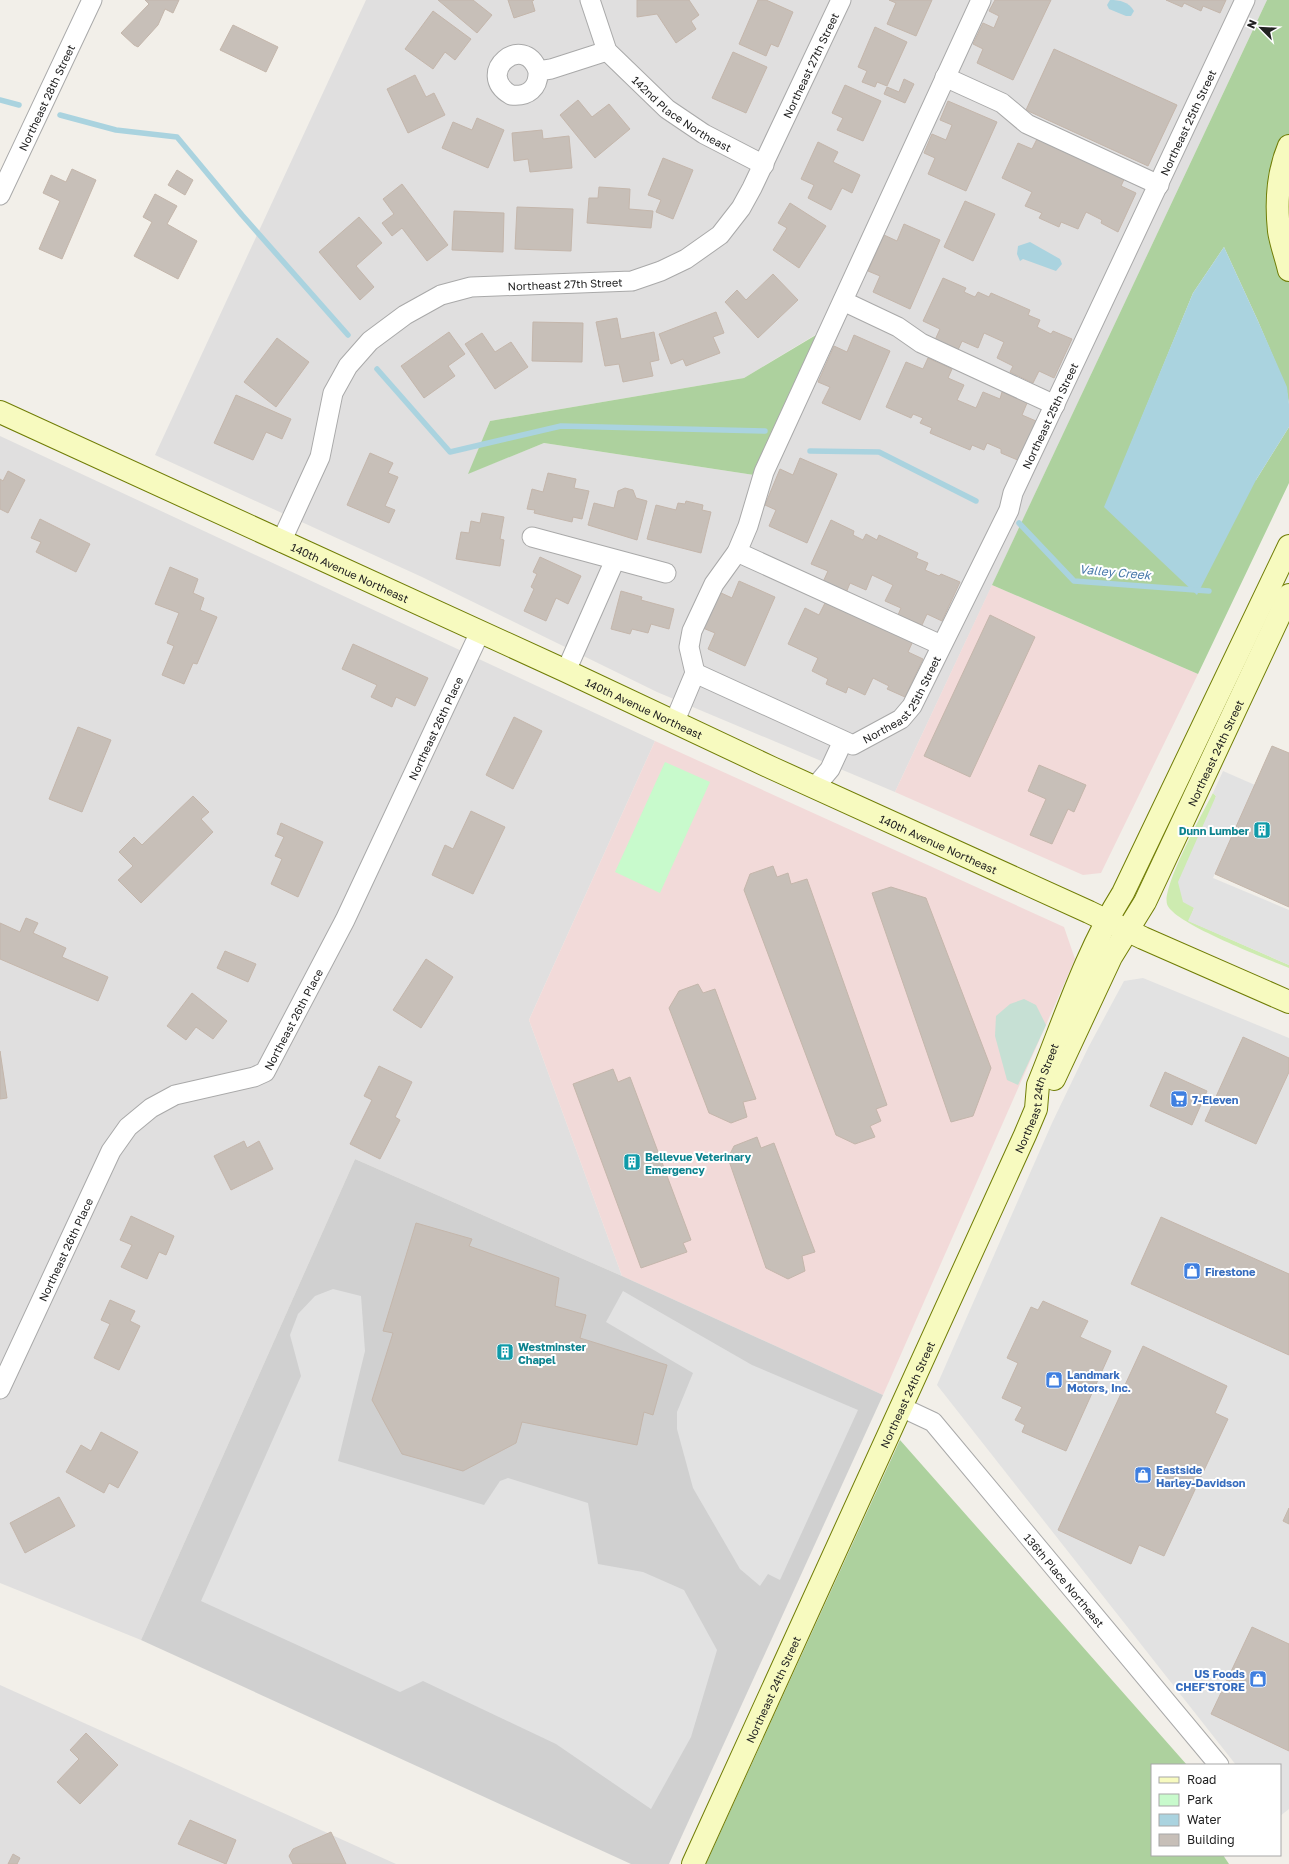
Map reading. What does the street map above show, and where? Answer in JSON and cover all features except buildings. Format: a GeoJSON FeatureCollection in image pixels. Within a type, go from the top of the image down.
{"type":"FeatureCollection","features":[{"type":"Feature","properties":{"kind":"street","name":"Northeast 28th Street"},"geometry":{"type":"LineString","coordinates":[[0,195],[92,0]]}},
{"type":"Feature","properties":{"kind":"street","name":"142nd Place Northeast"},"geometry":{"type":"LineString","coordinates":[[590,0],[607,51],[667,109],[704,134],[764,165]]}},
{"type":"Feature","properties":{"kind":"street","name":"Northeast 27th Street"},"geometry":{"type":"LineString","coordinates":[[281,542],[320,457],[333,393],[348,366],[370,340],[405,315],[441,295],[471,287],[632,281],[661,271],[686,259],[720,235],[741,208],[764,165],[841,0]]}},
{"type":"Feature","properties":{"kind":"street"},"geometry":{"type":"LineString","coordinates":[[674,723],[695,673],[689,647],[692,631],[714,584],[737,552],[748,526],[764,472],[945,77],[982,0]]}},
{"type":"Feature","properties":{"kind":"street","name":"Northeast 25th Street"},"geometry":{"type":"LineString","coordinates":[[815,787],[830,770],[843,740],[853,745],[901,719],[912,706],[1009,510],[1013,493],[1245,0]]}},
{"type":"Feature","properties":{"kind":"street"},"geometry":{"type":"LineString","coordinates":[[538,71],[551,69],[607,51]]}},
{"type":"Feature","properties":{"kind":"street"},"geometry":{"type":"LineString","coordinates":[[945,77],[1002,103],[1027,124],[1159,185]]}},
{"type":"Feature","properties":{"kind":"street"},"geometry":{"type":"LineString","coordinates":[[1289,146],[1284,157],[1278,192],[1279,231],[1289,270]]}},
{"type":"Feature","properties":{"kind":"street"},"geometry":{"type":"LineString","coordinates":[[843,301],[898,327],[920,343],[1055,405]]}},
{"type":"Feature","properties":{"kind":"street","name":"140th Avenue Northeast"},"geometry":{"type":"LineString","coordinates":[[0,412],[281,542],[566,671],[674,723],[1128,931],[1289,1002]]}},
{"type":"Feature","properties":{"kind":"street"},"geometry":{"type":"LineString","coordinates":[[532,537],[666,573]]}},
{"type":"Feature","properties":{"kind":"street","name":"Northeast 24th Street"},"geometry":{"type":"LineString","coordinates":[[1036,1109],[1038,1085],[1106,920],[1124,893],[1289,546]]}},
{"type":"Feature","properties":{"kind":"street"},"geometry":{"type":"LineString","coordinates":[[737,552],[941,645]]}},
{"type":"Feature","properties":{"kind":"street"},"geometry":{"type":"LineString","coordinates":[[566,671],[615,560]]}},
{"type":"Feature","properties":{"kind":"street","name":"Northeast 24th Street"},"geometry":{"type":"LineString","coordinates":[[693,1864],[1036,1109],[1068,1053],[1111,957],[1146,902],[1289,594]]}},
{"type":"Feature","properties":{"kind":"street","name":"Northeast 26th Place"},"geometry":{"type":"LineString","coordinates":[[0,1389],[111,1151],[128,1127],[151,1108],[175,1095],[254,1078],[265,1072],[344,920],[480,632]]}},
{"type":"Feature","properties":{"kind":"street"},"geometry":{"type":"LineString","coordinates":[[695,673],[843,740]]}},
{"type":"Feature","properties":{"kind":"street","name":"136th Place Northeast"},"geometry":{"type":"LineString","coordinates":[[901,1407],[933,1422],[1217,1764]]}},
{"type":"Feature","properties":{"kind":"shaded area"},"geometry":{"type":"Polygon","coordinates":[[[366,0],[1267,0],[895,792],[657,692],[422,577],[155,455],[366,0]],[[820,332],[744,378],[490,421],[469,473],[544,443],[754,475],[820,332]]]}},
{"type":"Feature","properties":{"kind":"shaded area"},"geometry":{"type":"Polygon","coordinates":[[[0,436],[655,741],[529,1020],[622,1276],[355,1159],[141,1640],[0,1583],[0,436]]]}},
{"type":"Feature","properties":{"kind":"shaded area"},"geometry":{"type":"Polygon","coordinates":[[[992,585],[1198,674],[1101,873],[1083,875],[895,792],[992,585]]]}},
{"type":"Feature","properties":{"kind":"shaded area"},"geometry":{"type":"Polygon","coordinates":[[[655,741],[1064,927],[1075,959],[883,1395],[622,1276],[529,1020],[655,741]]]}},
{"type":"Feature","properties":{"kind":"shaded area"},"geometry":{"type":"Polygon","coordinates":[[[1223,771],[1255,785],[1213,878],[1289,910],[1289,965],[1188,921],[1194,908],[1183,902],[1178,882],[1216,796],[1213,793],[1223,771]]]}},
{"type":"Feature","properties":{"kind":"shaded area"},"geometry":{"type":"Polygon","coordinates":[[[1143,978],[1289,1038],[1289,1058],[1242,1038],[1205,1121],[1256,1144],[1289,1072],[1289,1508],[1283,1521],[1289,1524],[1289,1644],[1252,1627],[1211,1714],[1289,1751],[1289,1809],[1281,1815],[1281,1764],[1235,1764],[937,1385],[1052,1123],[1088,1048],[1124,981],[1143,978]],[[1166,1072],[1192,1125],[1207,1091],[1166,1072]],[[1161,1217],[1131,1284],[1224,1326],[1255,1259],[1161,1217]],[[1043,1301],[1038,1310],[1031,1308],[1007,1358],[1018,1363],[1022,1407],[1015,1420],[1025,1425],[1022,1432],[1066,1451],[1111,1351],[1080,1337],[1088,1321],[1043,1301]],[[1143,1346],[1058,1530],[1131,1564],[1139,1545],[1164,1556],[1228,1419],[1215,1413],[1227,1386],[1143,1346]]]}},
{"type":"Feature","properties":{"kind":"shaded area"},"geometry":{"type":"Polygon","coordinates":[[[355,1159],[622,1276],[883,1395],[669,1864],[631,1864],[141,1640],[355,1159]]]}},
{"type":"Feature","properties":{"kind":"shaded area"},"geometry":{"type":"Polygon","coordinates":[[[333,1289],[361,1296],[365,1351],[338,1461],[484,1505],[500,1481],[508,1478],[588,1503],[598,1564],[643,1572],[684,1590],[717,1650],[691,1737],[651,1809],[556,1744],[423,1681],[400,1692],[201,1601],[301,1376],[290,1335],[298,1314],[315,1296],[333,1289]]]}},
{"type":"Feature","properties":{"kind":"shaded area"},"geometry":{"type":"Polygon","coordinates":[[[623,1291],[752,1365],[858,1410],[780,1580],[768,1574],[760,1586],[740,1569],[693,1488],[677,1429],[677,1412],[693,1373],[606,1322],[623,1291]]]}},
{"type":"Feature","properties":{"kind":"shaded area"},"geometry":{"type":"Polygon","coordinates":[[[0,1685],[396,1864],[0,1864],[0,1685]]]}},
{"type":"Feature","properties":{"kind":"green space"},"geometry":{"type":"Polygon","coordinates":[[[1267,0],[1289,0],[1289,404],[1286,387],[1224,247],[1193,293],[1105,507],[1256,480],[1289,427],[1289,483],[1198,674],[992,585],[1267,0]]]}},
{"type":"Feature","properties":{"kind":"green space"},"geometry":{"type":"Polygon","coordinates":[[[821,332],[754,475],[544,443],[468,474],[490,421],[744,378],[821,332]]]}},
{"type":"Feature","properties":{"kind":"green space"},"geometry":{"type":"Polygon","coordinates":[[[665,762],[710,782],[660,893],[615,872],[665,762]]]}},
{"type":"Feature","properties":{"kind":"green space"},"geometry":{"type":"Polygon","coordinates":[[[1213,793],[1216,796],[1194,908],[1189,921],[1289,965],[1289,968],[1242,949],[1202,930],[1185,921],[1173,912],[1167,904],[1167,895],[1177,866],[1213,793]]]}},
{"type":"Feature","properties":{"kind":"green space"},"geometry":{"type":"Polygon","coordinates":[[[1024,999],[1036,1005],[1046,1025],[1018,1085],[1007,1080],[995,1036],[996,1016],[1010,1004],[1024,999]]]}},
{"type":"Feature","properties":{"kind":"green space"},"geometry":{"type":"Polygon","coordinates":[[[900,1440],[1186,1764],[1151,1764],[1151,1856],[1224,1856],[1229,1864],[706,1864],[900,1440]]]}},
{"type":"Feature","properties":{"kind":"water"},"geometry":{"type":"Polygon","coordinates":[[[1110,0],[1121,1],[1130,5],[1134,11],[1131,16],[1126,16],[1109,9],[1107,5],[1110,0]]]}},
{"type":"Feature","properties":{"kind":"water"},"geometry":{"type":"Polygon","coordinates":[[[1030,242],[1060,259],[1062,264],[1056,271],[1023,259],[1020,261],[1017,254],[1018,246],[1030,242]]]}},
{"type":"Feature","properties":{"kind":"water"},"geometry":{"type":"Polygon","coordinates":[[[1224,247],[1287,387],[1289,427],[1256,480],[1197,595],[1104,507],[1193,293],[1224,247]]]}},
{"type":"Feature","properties":{"kind":"waterway"},"geometry":{"type":"LineString","coordinates":[[0,100],[19,105]]}},
{"type":"Feature","properties":{"kind":"waterway"},"geometry":{"type":"LineString","coordinates":[[60,115],[116,130],[177,137],[242,215],[348,335]]}},
{"type":"Feature","properties":{"kind":"waterway"},"geometry":{"type":"LineString","coordinates":[[377,369],[450,452],[561,426],[765,431]]}},
{"type":"Feature","properties":{"kind":"waterway"},"geometry":{"type":"LineString","coordinates":[[810,451],[879,452],[976,501]]}},
{"type":"Feature","properties":{"kind":"waterway","name":"Valley Creek"},"geometry":{"type":"LineString","coordinates":[[1019,523],[1074,581],[1209,591]]}},
{"type":"Feature","properties":{"kind":"place","name":"Dunn Lumber"},"geometry":{"type":"Point","coordinates":[1262,830]}},
{"type":"Feature","properties":{"kind":"place","name":"7-Eleven"},"geometry":{"type":"Point","coordinates":[1179,1099]}},
{"type":"Feature","properties":{"kind":"place","name":"Bellevue Veterinary Emergency"},"geometry":{"type":"Point","coordinates":[632,1162]}},
{"type":"Feature","properties":{"kind":"place","name":"Firestone"},"geometry":{"type":"Point","coordinates":[1192,1271]}},
{"type":"Feature","properties":{"kind":"place","name":"Westminster Chapel"},"geometry":{"type":"Point","coordinates":[505,1352]}},
{"type":"Feature","properties":{"kind":"place","name":"Landmark Motors, Inc."},"geometry":{"type":"Point","coordinates":[1054,1380]}},
{"type":"Feature","properties":{"kind":"place","name":"Eastside Harley-Davidson"},"geometry":{"type":"Point","coordinates":[1143,1475]}},
{"type":"Feature","properties":{"kind":"place","name":"US Foods CHEF'STORE"},"geometry":{"type":"Point","coordinates":[1258,1679]}}]}
